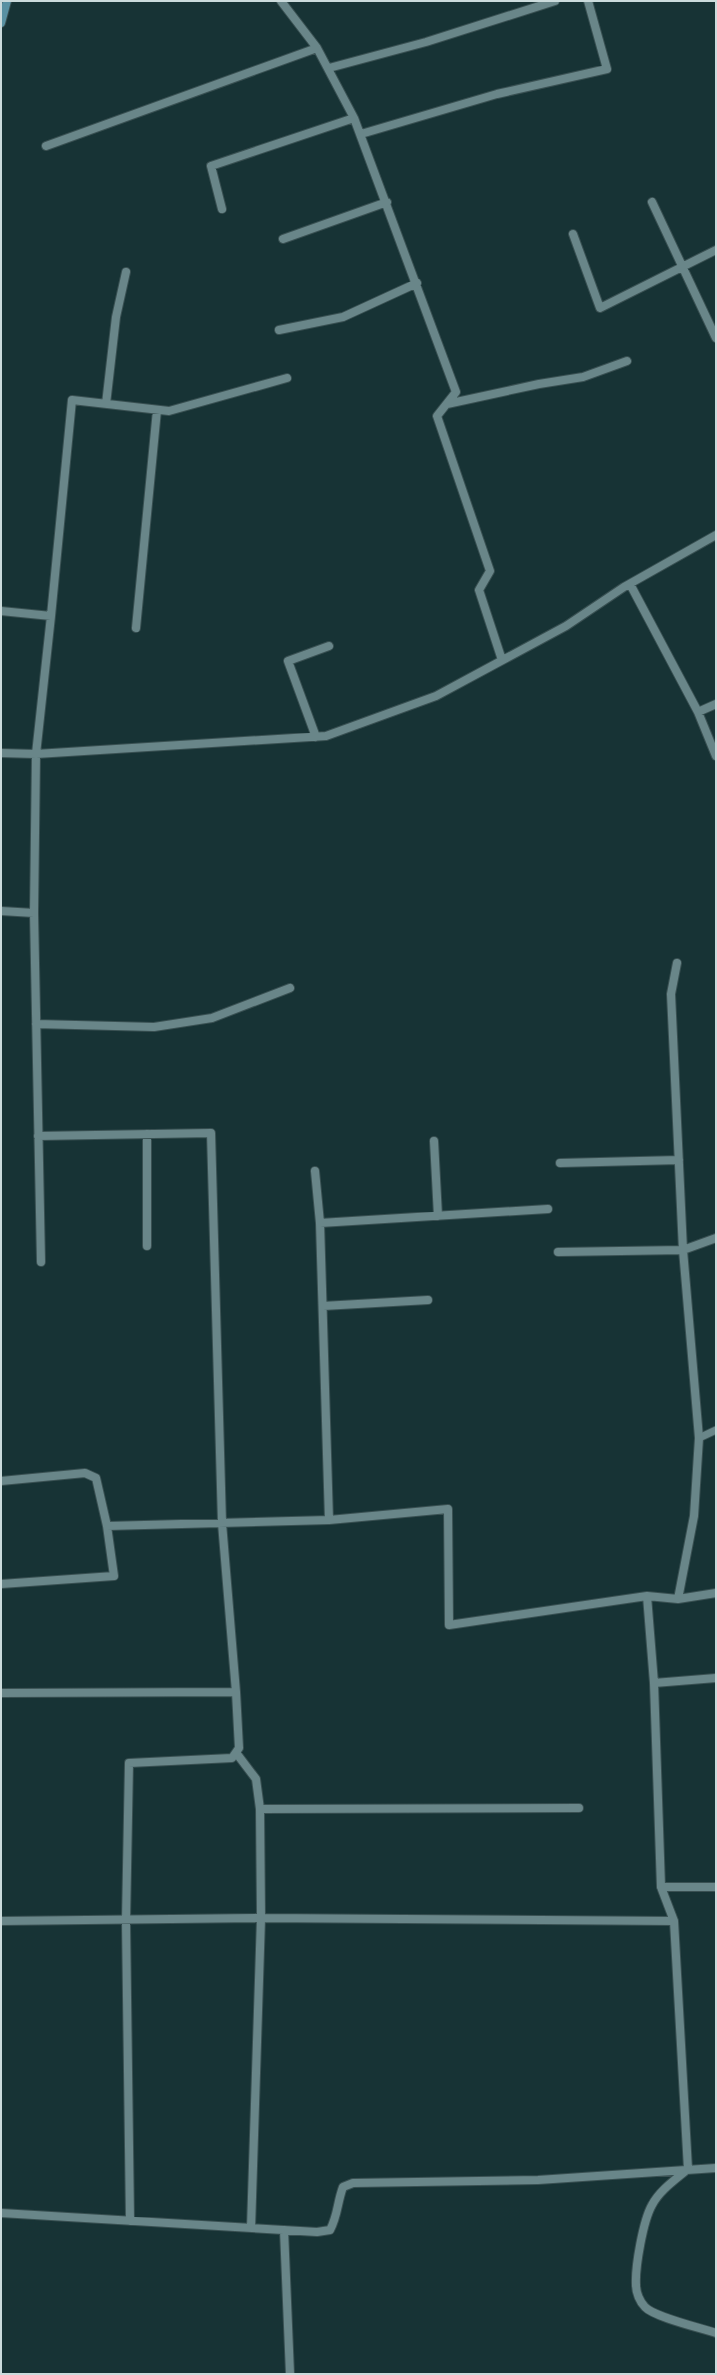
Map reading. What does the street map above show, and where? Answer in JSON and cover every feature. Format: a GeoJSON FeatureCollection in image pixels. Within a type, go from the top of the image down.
{"type":"FeatureCollection","features":[{"type":"Feature","properties":{"kind":"street"},"geometry":{"type":"LineString","coordinates":[[1,23],[7,1]]}},
{"type":"Feature","properties":{"kind":"street"},"geometry":{"type":"LineString","coordinates":[[281,1],[317,48],[329,68],[354,118],[387,202],[456,392],[437,416],[490,571],[479,590],[502,660]]}},
{"type":"Feature","properties":{"kind":"street"},"geometry":{"type":"LineString","coordinates":[[329,68],[426,42],[556,1]]}},
{"type":"Feature","properties":{"kind":"street"},"geometry":{"type":"LineString","coordinates":[[360,134],[496,94],[607,69],[588,1]]}},
{"type":"Feature","properties":{"kind":"street"},"geometry":{"type":"LineString","coordinates":[[46,146],[317,48]]}},
{"type":"Feature","properties":{"kind":"street"},"geometry":{"type":"LineString","coordinates":[[222,209],[210,166],[354,118]]}},
{"type":"Feature","properties":{"kind":"street"},"geometry":{"type":"LineString","coordinates":[[283,239],[387,202]]}},
{"type":"Feature","properties":{"kind":"street"},"geometry":{"type":"LineString","coordinates":[[652,202],[716,338]]}},
{"type":"Feature","properties":{"kind":"street"},"geometry":{"type":"LineString","coordinates":[[573,234],[600,308],[716,250]]}},
{"type":"Feature","properties":{"kind":"street"},"geometry":{"type":"LineString","coordinates":[[106,404],[116,317],[126,272]]}},
{"type":"Feature","properties":{"kind":"street"},"geometry":{"type":"LineString","coordinates":[[279,330],[342,317],[417,283]]}},
{"type":"Feature","properties":{"kind":"street"},"geometry":{"type":"LineString","coordinates":[[447,404],[539,384],[583,377],[627,361]]}},
{"type":"Feature","properties":{"kind":"street"},"geometry":{"type":"LineString","coordinates":[[41,1262],[34,913],[36,754],[72,400],[169,411],[288,378]]}},
{"type":"Feature","properties":{"kind":"street"},"geometry":{"type":"LineString","coordinates":[[136,628],[157,410]]}},
{"type":"Feature","properties":{"kind":"street"},"geometry":{"type":"LineString","coordinates":[[1,753],[36,754],[326,736],[436,696],[566,626],[630,584],[716,535]]}},
{"type":"Feature","properties":{"kind":"street"},"geometry":{"type":"LineString","coordinates":[[630,584],[698,712],[716,756]]}},
{"type":"Feature","properties":{"kind":"street"},"geometry":{"type":"LineString","coordinates":[[1,610],[51,616]]}},
{"type":"Feature","properties":{"kind":"street"},"geometry":{"type":"LineString","coordinates":[[316,736],[288,661],[329,646]]}},
{"type":"Feature","properties":{"kind":"street"},"geometry":{"type":"LineString","coordinates":[[698,712],[716,704]]}},
{"type":"Feature","properties":{"kind":"street"},"geometry":{"type":"LineString","coordinates":[[1,911],[34,913]]}},
{"type":"Feature","properties":{"kind":"street"},"geometry":{"type":"LineString","coordinates":[[677,963],[671,994],[683,1250],[699,1438],[694,1516],[678,1599]]}},
{"type":"Feature","properties":{"kind":"street"},"geometry":{"type":"LineString","coordinates":[[36,1024],[154,1027],[212,1018],[290,988]]}},
{"type":"Feature","properties":{"kind":"street"},"geometry":{"type":"LineString","coordinates":[[38,1136],[211,1133],[222,1523],[236,1692],[239,1748],[232,1758],[129,1762],[126,1921],[130,2221]]}},
{"type":"Feature","properties":{"kind":"street"},"geometry":{"type":"LineString","coordinates":[[147,1134],[147,1246]]}},
{"type":"Feature","properties":{"kind":"street"},"geometry":{"type":"LineString","coordinates":[[434,1141],[438,1216]]}},
{"type":"Feature","properties":{"kind":"street"},"geometry":{"type":"LineString","coordinates":[[560,1163],[679,1160]]}},
{"type":"Feature","properties":{"kind":"street"},"geometry":{"type":"LineString","coordinates":[[315,1170],[320,1223],[329,1520]]}},
{"type":"Feature","properties":{"kind":"street"},"geometry":{"type":"LineString","coordinates":[[320,1223],[548,1209]]}},
{"type":"Feature","properties":{"kind":"street"},"geometry":{"type":"LineString","coordinates":[[558,1252],[683,1250],[716,1238]]}},
{"type":"Feature","properties":{"kind":"street"},"geometry":{"type":"LineString","coordinates":[[323,1306],[428,1300]]}},
{"type":"Feature","properties":{"kind":"street"},"geometry":{"type":"LineString","coordinates":[[1,1481],[85,1473],[96,1478],[107,1526],[114,1576],[1,1584]]}},
{"type":"Feature","properties":{"kind":"street"},"geometry":{"type":"LineString","coordinates":[[107,1526],[329,1520],[448,1509],[449,1625],[647,1596],[678,1599],[716,1593]]}},
{"type":"Feature","properties":{"kind":"street"},"geometry":{"type":"LineString","coordinates":[[647,1596],[654,1683],[661,1887],[674,1921],[688,2169]]}},
{"type":"Feature","properties":{"kind":"street"},"geometry":{"type":"LineString","coordinates":[[654,1683],[716,1678]]}},
{"type":"Feature","properties":{"kind":"street"},"geometry":{"type":"LineString","coordinates":[[1,1693],[236,1692]]}},
{"type":"Feature","properties":{"kind":"street"},"geometry":{"type":"LineString","coordinates":[[236,1754],[256,1779],[260,1809],[261,1918],[251,2228]]}},
{"type":"Feature","properties":{"kind":"street"},"geometry":{"type":"LineString","coordinates":[[260,1809],[579,1808]]}},
{"type":"Feature","properties":{"kind":"street"},"geometry":{"type":"LineString","coordinates":[[661,1887],[716,1887]]}},
{"type":"Feature","properties":{"kind":"street"},"geometry":{"type":"LineString","coordinates":[[1,1921],[126,1921],[261,1918],[674,1921]]}},
{"type":"Feature","properties":{"kind":"street"},"geometry":{"type":"LineString","coordinates":[[1,2212],[317,2232],[330,2230],[337,2217],[338,2200],[342,2187],[353,2183],[538,2180],[716,2168]]}},
{"type":"Feature","properties":{"kind":"street"},"geometry":{"type":"LineString","coordinates":[[688,2169],[662,2190],[651,2206],[644,2227],[636,2286],[639,2299],[646,2309],[658,2315],[716,2333]]}},
{"type":"Feature","properties":{"kind":"street"},"geometry":{"type":"LineString","coordinates":[[284,2230],[290,2374]]}},
{"type":"Feature","properties":{"kind":"lane"},"geometry":{"type":"LineString","coordinates":[[699,1438],[716,1430]]}}]}
